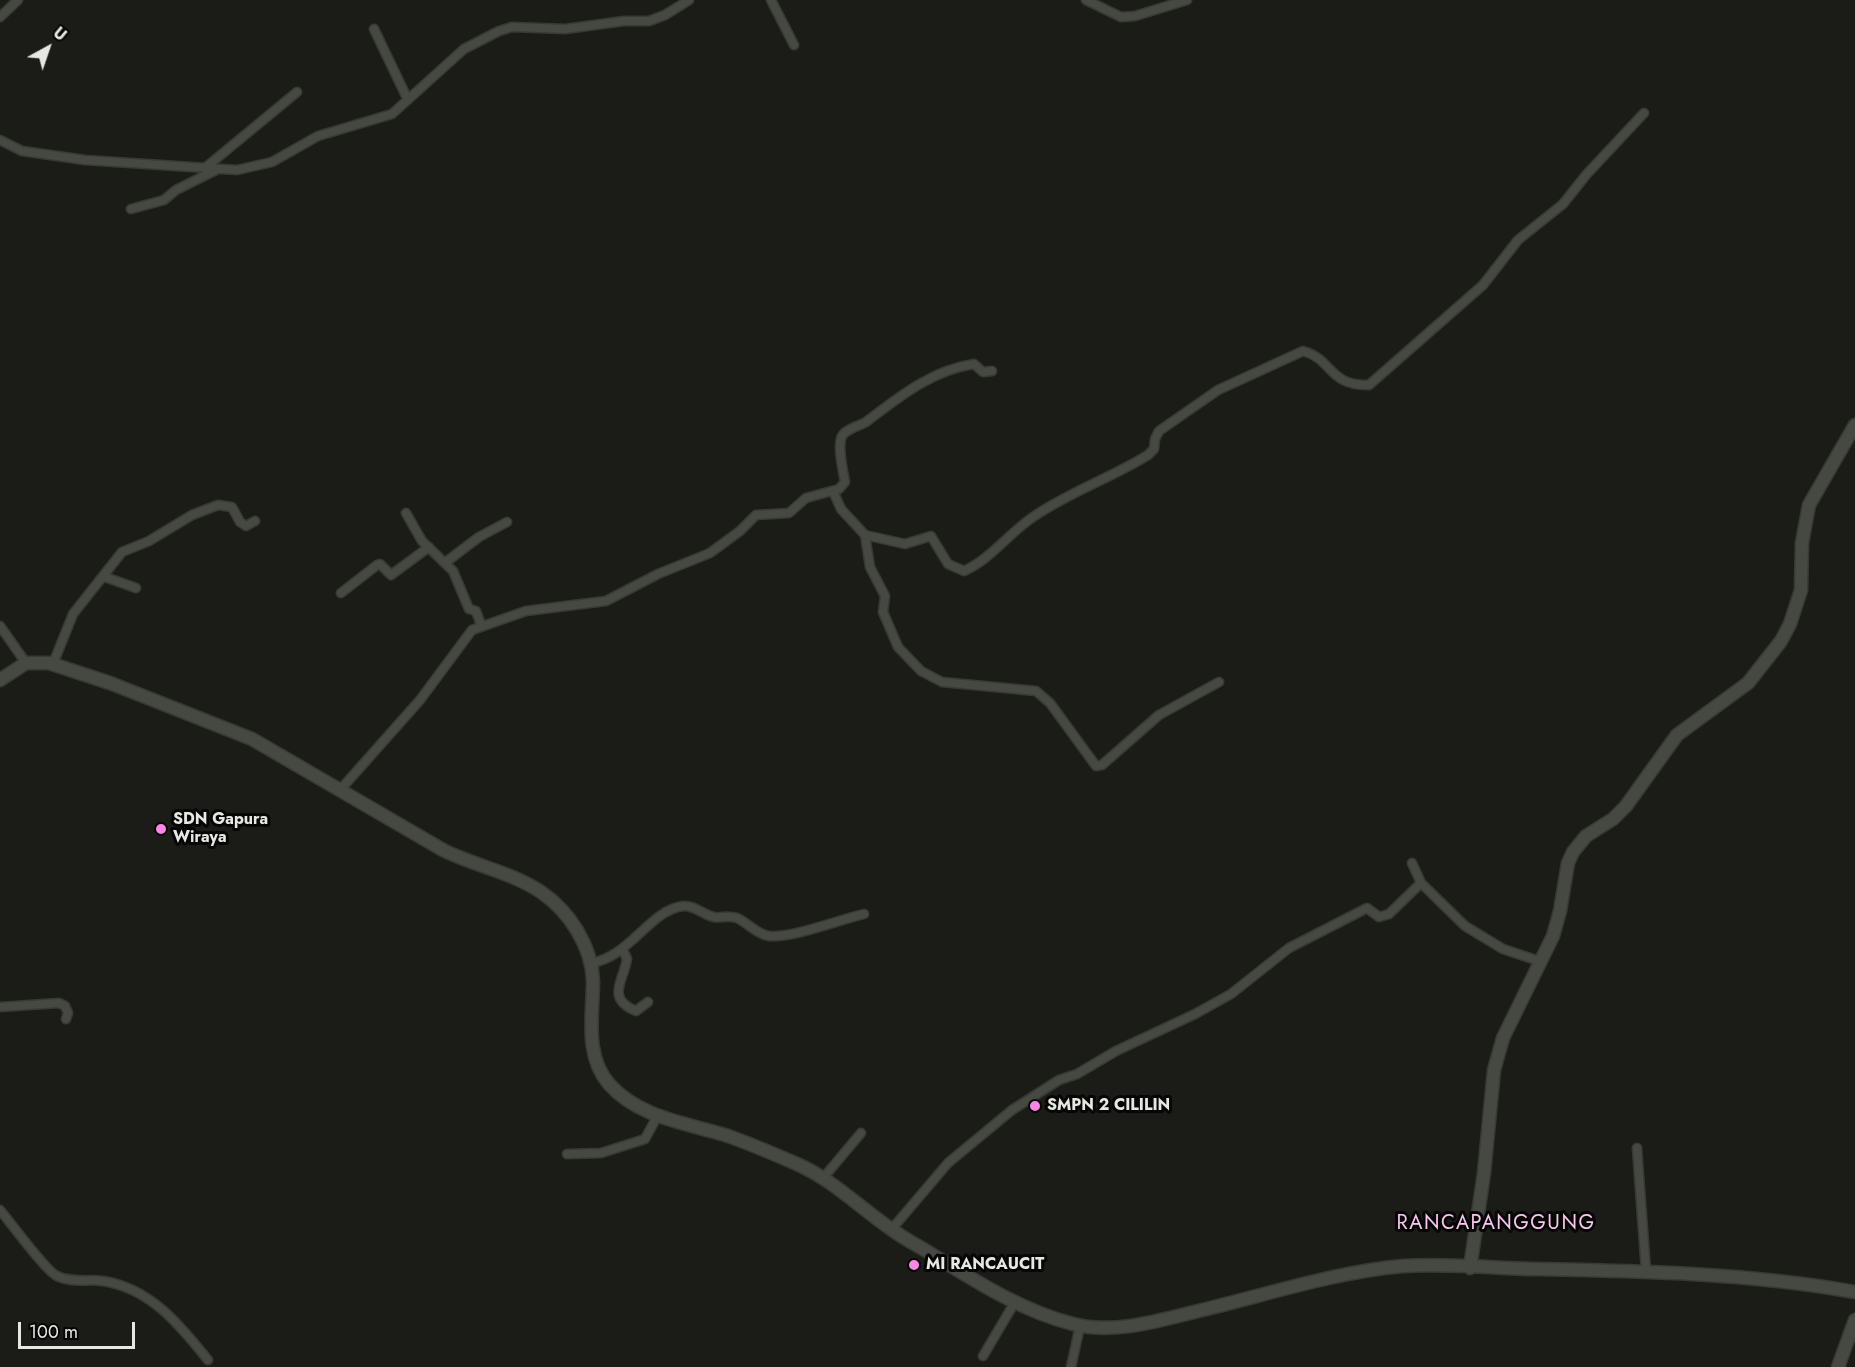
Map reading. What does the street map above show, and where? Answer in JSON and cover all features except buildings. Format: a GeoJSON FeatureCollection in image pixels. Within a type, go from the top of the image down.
{"type":"FeatureCollection","features":[{"type":"Feature","properties":{"kind":"main road"},"geometry":{"type":"LineString","coordinates":[[1470,1268],[1480,1209],[1494,1070],[1503,1038],[1558,921],[1568,863],[1573,852],[1586,836],[1613,819],[1626,806],[1677,735],[1748,683],[1781,641],[1790,624],[1801,590],[1802,543],[1809,505],[1855,425]]}},
{"type":"Feature","properties":{"kind":"main road"},"geometry":{"type":"LineString","coordinates":[[0,680],[26,663],[37,661],[53,664],[223,726],[283,755],[443,850],[465,861],[493,868],[539,891],[573,924],[591,963],[593,982],[590,1015],[597,1062],[603,1076],[632,1105],[729,1137],[824,1177],[891,1230],[1015,1302],[1080,1326],[1134,1326],[1286,1288],[1383,1269],[1422,1266],[1646,1271],[1855,1292]]}},
{"type":"Feature","properties":{"kind":"main road"},"geometry":{"type":"LineString","coordinates":[[1838,1367],[1855,1320]]}},
{"type":"Feature","properties":{"kind":"street"},"geometry":{"type":"LineString","coordinates":[[0,17],[18,0]]}},
{"type":"Feature","properties":{"kind":"street"},"geometry":{"type":"LineString","coordinates":[[0,140],[22,151],[110,163],[237,170],[272,162],[318,136],[387,117],[464,49],[499,31],[512,27],[565,28],[624,21],[649,21],[665,15],[689,0]]}},
{"type":"Feature","properties":{"kind":"street"},"geometry":{"type":"LineString","coordinates":[[771,0],[794,45]]}},
{"type":"Feature","properties":{"kind":"street"},"geometry":{"type":"LineString","coordinates":[[1086,0],[1121,17],[1135,16],[1187,0]]}},
{"type":"Feature","properties":{"kind":"street"},"geometry":{"type":"LineString","coordinates":[[374,29],[408,100]]}},
{"type":"Feature","properties":{"kind":"street"},"geometry":{"type":"LineString","coordinates":[[205,168],[297,92]]}},
{"type":"Feature","properties":{"kind":"street"},"geometry":{"type":"LineString","coordinates":[[833,491],[851,523],[865,535],[905,544],[931,536],[948,564],[956,570],[964,571],[979,562],[1034,516],[1095,480],[1148,455],[1154,449],[1159,431],[1218,390],[1297,353],[1303,351],[1313,354],[1340,380],[1352,386],[1369,385],[1483,285],[1518,240],[1563,204],[1644,113]]}},
{"type":"Feature","properties":{"kind":"street"},"geometry":{"type":"LineString","coordinates":[[131,209],[164,200],[176,190],[218,169]]}},
{"type":"Feature","properties":{"kind":"street"},"geometry":{"type":"LineString","coordinates":[[341,789],[420,700],[466,635],[481,625],[526,611],[606,601],[658,574],[710,553],[740,531],[756,514],[789,513],[806,498],[833,491],[845,484],[841,442],[846,432],[864,423],[878,411],[936,375],[974,364],[983,372],[992,371]]}},
{"type":"Feature","properties":{"kind":"street"},"geometry":{"type":"LineString","coordinates":[[53,664],[76,610],[105,577],[122,552],[149,542],[182,520],[218,505],[232,507],[240,522],[246,526],[255,521]]}},
{"type":"Feature","properties":{"kind":"street"},"geometry":{"type":"LineString","coordinates":[[406,513],[417,534],[446,562],[462,587],[469,609],[476,612],[481,625]]}},
{"type":"Feature","properties":{"kind":"street"},"geometry":{"type":"LineString","coordinates":[[446,562],[479,537],[507,522]]}},
{"type":"Feature","properties":{"kind":"street"},"geometry":{"type":"LineString","coordinates":[[865,535],[870,567],[885,596],[884,612],[898,647],[912,663],[931,678],[942,682],[1036,691],[1050,703],[1096,766],[1102,765],[1159,715],[1219,682]]}},
{"type":"Feature","properties":{"kind":"street"},"geometry":{"type":"LineString","coordinates":[[341,593],[377,565],[380,564],[391,575],[429,547]]}},
{"type":"Feature","properties":{"kind":"street"},"geometry":{"type":"LineString","coordinates":[[105,577],[136,588]]}},
{"type":"Feature","properties":{"kind":"street"},"geometry":{"type":"LineString","coordinates":[[0,626],[26,663]]}},
{"type":"Feature","properties":{"kind":"street"},"geometry":{"type":"LineString","coordinates":[[1412,863],[1421,883],[1465,927],[1503,949],[1539,961]]}},
{"type":"Feature","properties":{"kind":"street"},"geometry":{"type":"LineString","coordinates":[[891,1230],[948,1163],[1029,1098],[1059,1080],[1077,1074],[1116,1051],[1195,1014],[1231,994],[1289,948],[1314,934],[1367,908],[1379,916],[1387,915],[1421,883]]}},
{"type":"Feature","properties":{"kind":"street"},"geometry":{"type":"LineString","coordinates":[[591,963],[606,961],[623,950],[645,929],[680,907],[693,908],[713,917],[738,919],[757,932],[770,936],[809,929],[864,914]]}},
{"type":"Feature","properties":{"kind":"street"},"geometry":{"type":"LineString","coordinates":[[623,950],[627,959],[619,978],[619,994],[622,1002],[636,1011],[648,1002]]}},
{"type":"Feature","properties":{"kind":"street"},"geometry":{"type":"LineString","coordinates":[[0,1007],[59,1003],[68,1013],[66,1019]]}},
{"type":"Feature","properties":{"kind":"street"},"geometry":{"type":"LineString","coordinates":[[567,1155],[601,1153],[645,1139],[658,1115]]}},
{"type":"Feature","properties":{"kind":"street"},"geometry":{"type":"LineString","coordinates":[[824,1177],[861,1133]]}},
{"type":"Feature","properties":{"kind":"street"},"geometry":{"type":"LineString","coordinates":[[1637,1148],[1646,1271]]}},
{"type":"Feature","properties":{"kind":"street"},"geometry":{"type":"LineString","coordinates":[[0,1210],[56,1276],[71,1280],[103,1281],[127,1288],[146,1298],[172,1317],[208,1360]]}},
{"type":"Feature","properties":{"kind":"street"},"geometry":{"type":"LineString","coordinates":[[983,1356],[1015,1302]]}},
{"type":"Feature","properties":{"kind":"street"},"geometry":{"type":"LineString","coordinates":[[1071,1367],[1080,1326]]}},
{"type":"Feature","properties":{"kind":"place","name":"SDN Gapura Wiraya"},"geometry":{"type":"Point","coordinates":[161,829]}},
{"type":"Feature","properties":{"kind":"place","name":"SMPN 2 CILILIN"},"geometry":{"type":"Point","coordinates":[1035,1106]}},
{"type":"Feature","properties":{"kind":"place","name":"MI RANCAUCIT"},"geometry":{"type":"Point","coordinates":[914,1265]}},
{"type":"Feature","properties":{"kind":"district","name":"RANCAPANGGUNG"},"geometry":{"type":"Point","coordinates":[1496,1224]}}]}
